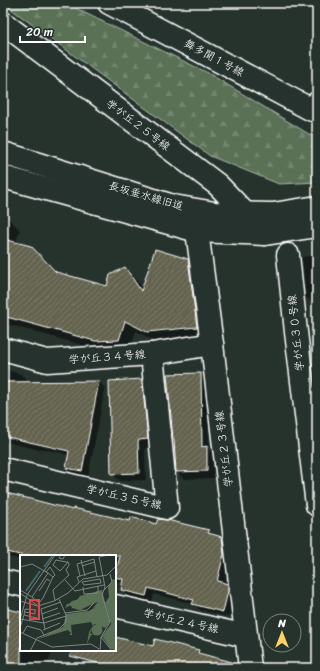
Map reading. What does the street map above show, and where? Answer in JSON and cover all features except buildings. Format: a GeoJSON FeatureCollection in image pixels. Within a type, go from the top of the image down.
{"type":"FeatureCollection","features":[{"type":"Feature","properties":{"kind":"street","name":"舞多聞１号線"},"geometry":{"type":"LineString","coordinates":[[109,3],[312,110],[317,103]]}},
{"type":"Feature","properties":{"kind":"street","name":"学が丘２５号線"},"geometry":{"type":"LineString","coordinates":[[3,24],[218,185],[266,234]]}},
{"type":"Feature","properties":{"kind":"street","name":"長坂垂水線旧道"},"geometry":{"type":"LineString","coordinates":[[3,153],[173,206],[215,213],[273,214],[317,207]]}},
{"type":"Feature","properties":{"kind":"street","name":"長坂垂水線旧道"},"geometry":{"type":"LineString","coordinates":[[3,177],[197,231],[266,234],[317,226]]}},
{"type":"Feature","properties":{"kind":"street","name":"学が丘２３号線"},"geometry":{"type":"LineString","coordinates":[[197,231],[212,344],[250,668]]}},
{"type":"Feature","properties":{"kind":"street","name":"学が丘３０号線"},"geometry":{"type":"LineString","coordinates":[[288,255],[317,505]]}},
{"type":"Feature","properties":{"kind":"street","name":"学が丘３４号線"},"geometry":{"type":"LineString","coordinates":[[3,349],[47,361],[152,354],[212,344]]}},
{"type":"Feature","properties":{"kind":"street","name":"学が丘３５号線"},"geometry":{"type":"LineString","coordinates":[[3,469],[167,508],[152,354]]}},
{"type":"Feature","properties":{"kind":"street"},"geometry":{"type":"LineString","coordinates":[[3,581],[20,585]]}},
{"type":"Feature","properties":{"kind":"street","name":"学が丘２４号線"},"geometry":{"type":"LineString","coordinates":[[116,606],[246,636]]}},
{"type":"Feature","properties":{"kind":"green space"},"geometry":{"type":"Polygon","coordinates":[[[3,3],[69,3],[81,11],[208,73],[317,139],[317,182],[279,184],[210,156],[3,3]]]}}]}
